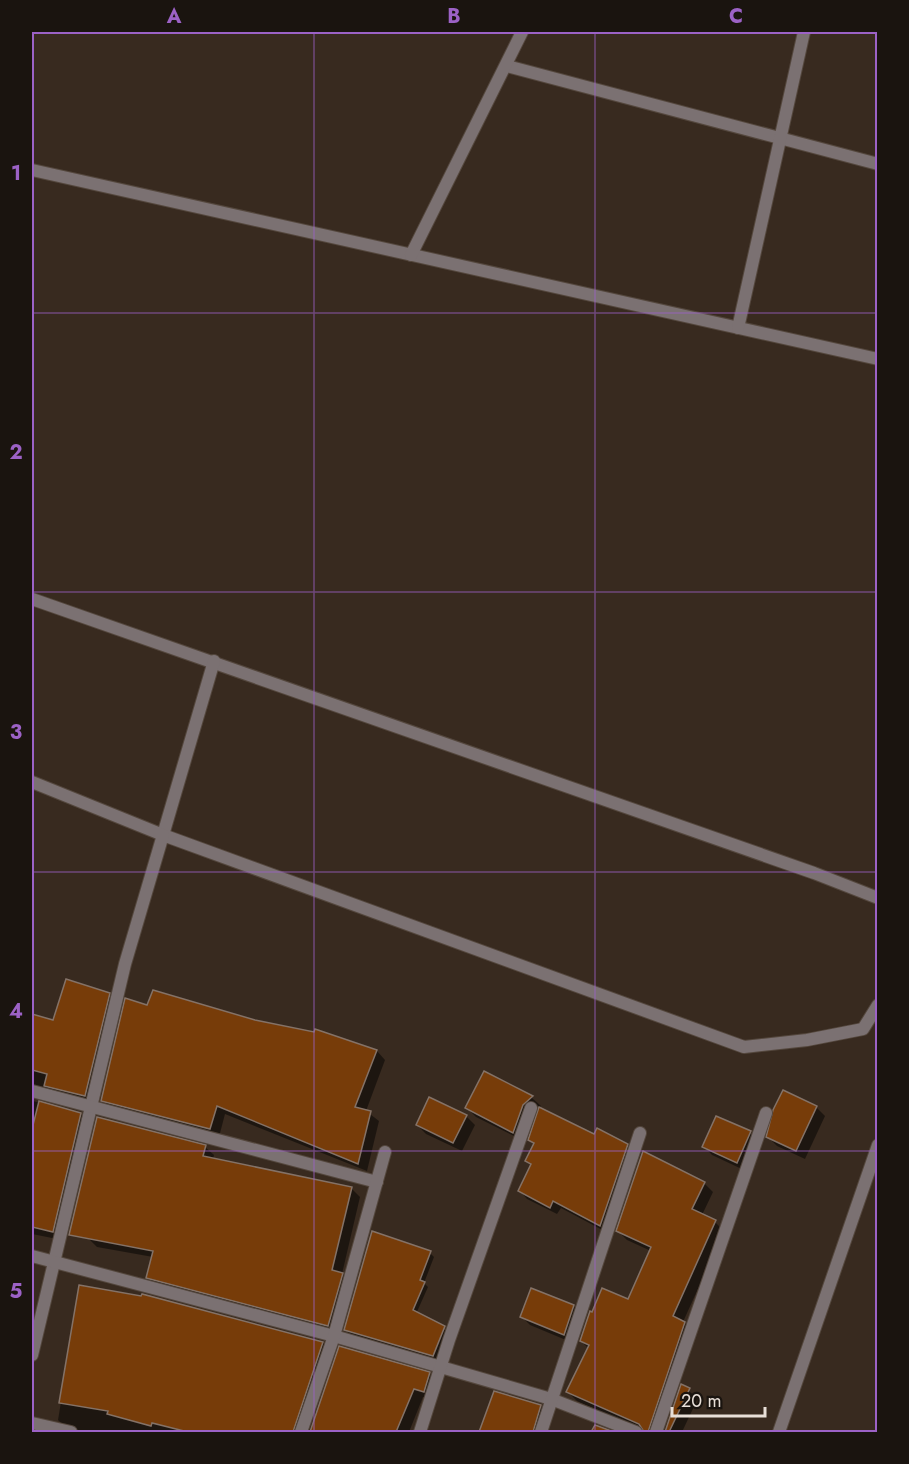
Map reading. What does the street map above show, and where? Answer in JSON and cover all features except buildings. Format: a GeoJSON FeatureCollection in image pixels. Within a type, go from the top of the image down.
{"type":"FeatureCollection","features":[{"type":"Feature","properties":{"kind":"street"},"geometry":{"type":"LineString","coordinates":[[411,255],[522,32]]}},
{"type":"Feature","properties":{"kind":"street"},"geometry":{"type":"LineString","coordinates":[[738,328],[804,32]]}},
{"type":"Feature","properties":{"kind":"street"},"geometry":{"type":"LineString","coordinates":[[507,66],[878,164]]}},
{"type":"Feature","properties":{"kind":"street"},"geometry":{"type":"LineString","coordinates":[[32,170],[878,359]]}},
{"type":"Feature","properties":{"kind":"street"},"geometry":{"type":"LineString","coordinates":[[32,599],[814,873],[878,898]]}},
{"type":"Feature","properties":{"kind":"street"},"geometry":{"type":"LineString","coordinates":[[32,1355],[125,964],[214,661]]}},
{"type":"Feature","properties":{"kind":"street"},"geometry":{"type":"LineString","coordinates":[[32,782],[163,835],[744,1047],[807,1040],[863,1029],[878,1005]]}},
{"type":"Feature","properties":{"kind":"street"},"geometry":{"type":"LineString","coordinates":[[32,1091],[377,1182]]}},
{"type":"Feature","properties":{"kind":"street"},"geometry":{"type":"LineString","coordinates":[[420,1432],[531,1108]]}},
{"type":"Feature","properties":{"kind":"street"},"geometry":{"type":"LineString","coordinates":[[656,1432],[766,1113]]}},
{"type":"Feature","properties":{"kind":"street"},"geometry":{"type":"LineString","coordinates":[[542,1432],[550,1399],[640,1133]]}},
{"type":"Feature","properties":{"kind":"street"},"geometry":{"type":"LineString","coordinates":[[779,1432],[878,1145]]}},
{"type":"Feature","properties":{"kind":"street"},"geometry":{"type":"LineString","coordinates":[[301,1432],[334,1336],[385,1152]]}},
{"type":"Feature","properties":{"kind":"street"},"geometry":{"type":"LineString","coordinates":[[32,1256],[442,1367],[550,1399],[636,1432]]}},
{"type":"Feature","properties":{"kind":"street"},"geometry":{"type":"LineString","coordinates":[[32,1423],[71,1432]]}}]}
